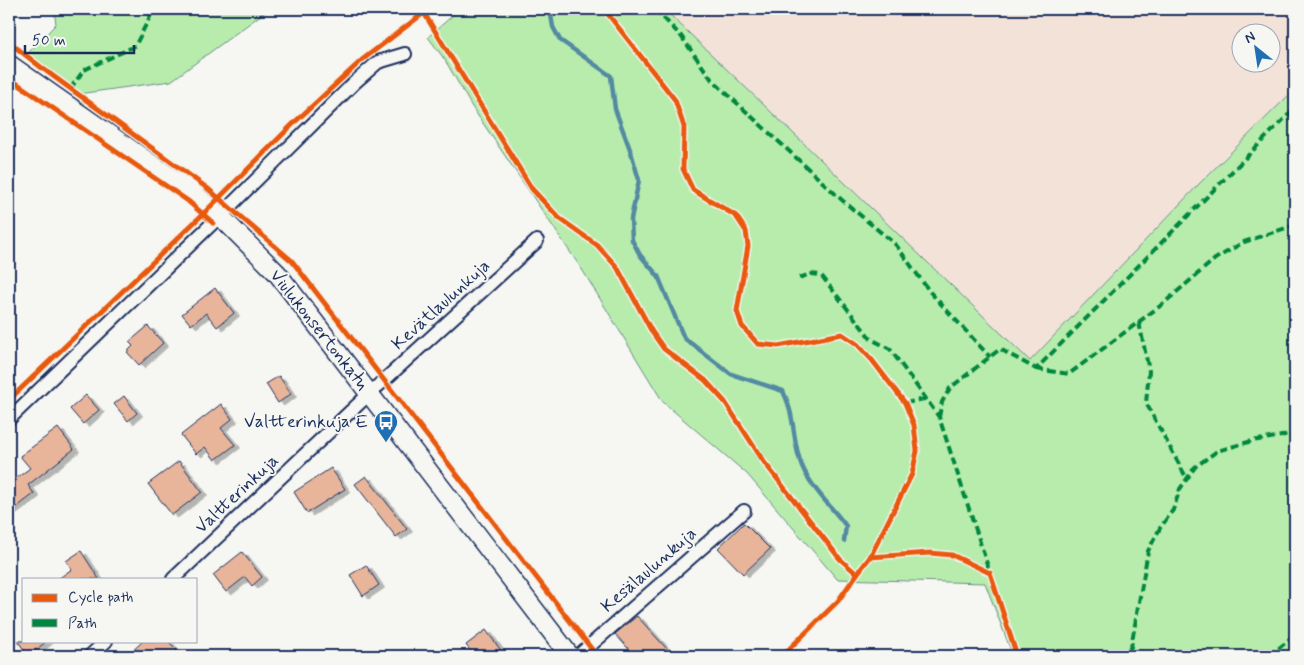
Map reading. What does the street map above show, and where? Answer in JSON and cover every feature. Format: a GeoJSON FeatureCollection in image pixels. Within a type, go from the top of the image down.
{"type":"FeatureCollection","features":[{"type":"Feature","properties":{"kind":"street"},"geometry":{"type":"LineString","coordinates":[[9,419],[378,62],[405,54]]}},
{"type":"Feature","properties":{"kind":"street","name":"Viulukonsertonkatu"},"geometry":{"type":"LineString","coordinates":[[9,64],[160,169],[220,216],[277,273],[570,656]]}},
{"type":"Feature","properties":{"kind":"street","name":"Kevätlaulunkuja"},"geometry":{"type":"LineString","coordinates":[[369,394],[536,241]]}},
{"type":"Feature","properties":{"kind":"street","name":"Valtterinkuja"},"geometry":{"type":"LineString","coordinates":[[173,578],[369,394]]}},
{"type":"Feature","properties":{"kind":"street","name":"Kesälaulunkuja"},"geometry":{"type":"LineString","coordinates":[[578,656],[744,511]]}},
{"type":"Feature","properties":{"kind":"street"},"geometry":{"type":"LineString","coordinates":[[90,656],[105,642]]}},
{"type":"Feature","properties":{"kind":"shaded area"},"geometry":{"type":"Polygon","coordinates":[[[664,9],[1295,9],[1295,89],[1200,183],[1030,361],[664,9]]]}},
{"type":"Feature","properties":{"kind":"green space"},"geometry":{"type":"Polygon","coordinates":[[[54,9],[269,9],[171,81],[78,94],[26,55],[56,24],[54,9]]]}},
{"type":"Feature","properties":{"kind":"green space"},"geometry":{"type":"Polygon","coordinates":[[[460,9],[664,9],[1030,361],[1200,183],[1295,89],[1295,656],[1013,656],[985,583],[837,579],[747,474],[663,402],[583,271],[472,107],[445,60],[428,37],[460,9]]]}},
{"type":"Feature","properties":{"kind":"building"},"geometry":{"type":"Polygon","coordinates":[[[215,288],[234,313],[217,327],[206,313],[191,325],[182,314],[215,288]]]}},
{"type":"Feature","properties":{"kind":"building"},"geometry":{"type":"Polygon","coordinates":[[[148,326],[163,343],[139,365],[127,352],[133,346],[129,342],[148,326]]]}},
{"type":"Feature","properties":{"kind":"building"},"geometry":{"type":"Polygon","coordinates":[[[279,376],[291,394],[278,403],[266,384],[279,376]]]}},
{"type":"Feature","properties":{"kind":"building"},"geometry":{"type":"Polygon","coordinates":[[[86,395],[99,410],[83,424],[70,409],[86,395]]]}},
{"type":"Feature","properties":{"kind":"building"},"geometry":{"type":"Polygon","coordinates":[[[124,396],[137,413],[128,421],[114,404],[124,396]]]}},
{"type":"Feature","properties":{"kind":"building"},"geometry":{"type":"Polygon","coordinates":[[[221,404],[232,419],[221,428],[235,445],[215,460],[205,447],[196,454],[181,435],[221,404]]]}},
{"type":"Feature","properties":{"kind":"building"},"geometry":{"type":"Polygon","coordinates":[[[58,428],[74,449],[28,485],[34,494],[9,513],[9,484],[30,468],[20,456],[58,428]]]}},
{"type":"Feature","properties":{"kind":"building"},"geometry":{"type":"Polygon","coordinates":[[[179,461],[202,492],[172,515],[148,484],[179,461]]]}},
{"type":"Feature","properties":{"kind":"building"},"geometry":{"type":"Polygon","coordinates":[[[331,468],[345,489],[307,513],[294,492],[331,468]]]}},
{"type":"Feature","properties":{"kind":"building"},"geometry":{"type":"Polygon","coordinates":[[[366,476],[407,529],[396,537],[355,484],[366,476]]]}},
{"type":"Feature","properties":{"kind":"building"},"geometry":{"type":"Polygon","coordinates":[[[744,523],[770,549],[743,574],[718,548],[744,523]]]}},
{"type":"Feature","properties":{"kind":"building"},"geometry":{"type":"Polygon","coordinates":[[[81,551],[98,578],[59,578],[72,569],[66,561],[81,551]]]}},
{"type":"Feature","properties":{"kind":"building"},"geometry":{"type":"Polygon","coordinates":[[[242,552],[262,577],[252,586],[245,577],[226,592],[213,575],[242,552]]]}},
{"type":"Feature","properties":{"kind":"building"},"geometry":{"type":"Polygon","coordinates":[[[366,565],[379,585],[363,596],[350,575],[366,565]]]}},
{"type":"Feature","properties":{"kind":"building"},"geometry":{"type":"Polygon","coordinates":[[[637,616],[667,649],[659,656],[635,656],[615,634],[637,616]]]}},
{"type":"Feature","properties":{"kind":"building"},"geometry":{"type":"Polygon","coordinates":[[[486,630],[505,656],[474,656],[466,645],[486,630]]]}},
{"type":"Feature","properties":{"kind":"building"},"geometry":{"type":"Polygon","coordinates":[[[18,641],[46,642],[28,656],[18,641]]]}},
{"type":"Feature","properties":{"kind":"building"},"geometry":{"type":"Polygon","coordinates":[[[142,642],[169,642],[177,650],[171,656],[127,656],[142,642]]]}},
{"type":"Feature","properties":{"kind":"waterway"},"geometry":{"type":"LineString","coordinates":[[550,9],[553,27],[560,40],[611,76],[615,109],[639,180],[631,219],[632,240],[640,255],[658,276],[684,338],[731,374],[783,391],[790,410],[802,466],[816,490],[846,526],[844,541]]}},
{"type":"Feature","properties":{"kind":"marked path"},"geometry":{"type":"LineString","coordinates":[[70,89],[84,70],[135,46],[154,9]]}},
{"type":"Feature","properties":{"kind":"marked path"},"geometry":{"type":"LineString","coordinates":[[655,9],[681,36],[712,80],[842,200],[896,245],[930,292],[990,357]]}},
{"type":"Feature","properties":{"kind":"marked path"},"geometry":{"type":"LineString","coordinates":[[939,417],[942,402],[950,388],[1000,349],[1036,369],[1295,108]]}},
{"type":"Feature","properties":{"kind":"marked path"},"geometry":{"type":"LineString","coordinates":[[1036,369],[1069,374],[1164,303],[1215,259],[1244,242],[1295,225]]}},
{"type":"Feature","properties":{"kind":"marked path"},"geometry":{"type":"LineString","coordinates":[[799,278],[810,274],[821,275],[871,339],[890,349],[939,417],[990,573]]}},
{"type":"Feature","properties":{"kind":"marked path"},"geometry":{"type":"LineString","coordinates":[[1139,322],[1149,371],[1146,403],[1187,479]]}},
{"type":"Feature","properties":{"kind":"marked path"},"geometry":{"type":"LineString","coordinates":[[905,403],[925,399]]}},
{"type":"Feature","properties":{"kind":"marked path"},"geometry":{"type":"LineString","coordinates":[[1119,656],[1131,647],[1148,551],[1160,528],[1173,510],[1180,489],[1195,467],[1217,451],[1252,441],[1282,436],[1295,431]]}},
{"type":"Feature","properties":{"kind":"marked path"},"geometry":{"type":"LineString","coordinates":[[1269,656],[1289,640],[1295,630]]}},
{"type":"Feature","properties":{"kind":"cycle path"},"geometry":{"type":"LineString","coordinates":[[9,400],[203,214],[296,121],[362,60],[429,9]]}},
{"type":"Feature","properties":{"kind":"cycle path"},"geometry":{"type":"LineString","coordinates":[[604,9],[675,100],[684,127],[683,169],[693,190],[736,216],[746,231],[748,246],[737,311],[742,326],[758,344],[778,346],[842,334],[857,344],[872,360],[905,403],[914,425],[917,451],[912,474],[870,557],[857,574]]}},
{"type":"Feature","properties":{"kind":"cycle path"},"geometry":{"type":"LineString","coordinates":[[424,13],[532,189],[559,218],[597,245],[617,267],[652,332],[664,349],[705,380],[725,402],[764,462],[840,559],[857,574],[838,601],[782,656]]}},
{"type":"Feature","properties":{"kind":"cycle path"},"geometry":{"type":"LineString","coordinates":[[9,42],[207,188],[292,261],[597,656]]}},
{"type":"Feature","properties":{"kind":"cycle path"},"geometry":{"type":"LineString","coordinates":[[9,78],[188,201],[213,223]]}},
{"type":"Feature","properties":{"kind":"cycle path"},"geometry":{"type":"LineString","coordinates":[[870,557],[930,553],[952,555],[990,573],[1017,656]]}},
{"type":"Feature","properties":{"kind":"place","name":"Valtterinkuja E"},"geometry":{"type":"Point","coordinates":[386,443]}}]}
